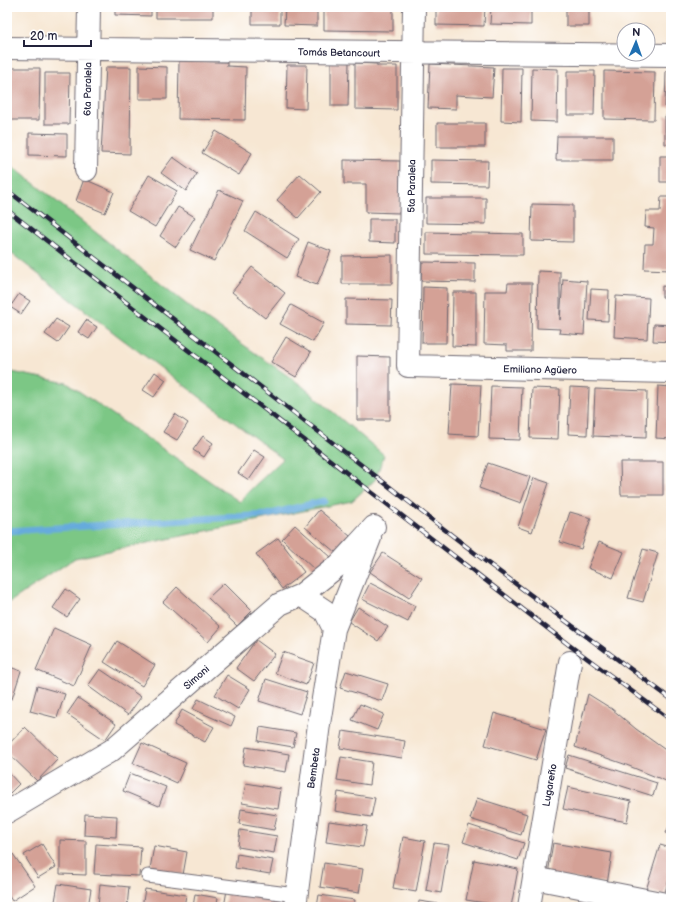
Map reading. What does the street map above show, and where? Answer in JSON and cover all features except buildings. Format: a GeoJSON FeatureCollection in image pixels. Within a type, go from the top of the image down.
{"type":"FeatureCollection","features":[{"type":"Feature","properties":{"kind":"street","name":"6ta Paralela"},"geometry":{"type":"LineString","coordinates":[[86,170],[89,7]]}},
{"type":"Feature","properties":{"kind":"street","name":"5ta Paralela"},"geometry":{"type":"LineString","coordinates":[[408,366],[414,7]]}},
{"type":"Feature","properties":{"kind":"street","name":"Tomás Betancourt"},"geometry":{"type":"LineString","coordinates":[[7,48],[671,55]]}},
{"type":"Feature","properties":{"kind":"street","name":"Emiliano Agüero"},"geometry":{"type":"LineString","coordinates":[[408,366],[671,372]]}},
{"type":"Feature","properties":{"kind":"street","name":"Simoni"},"geometry":{"type":"LineString","coordinates":[[7,812],[112,750],[280,604],[301,594],[340,564],[374,527]]}},
{"type":"Feature","properties":{"kind":"street","name":"Bembeta"},"geometry":{"type":"LineString","coordinates":[[296,901],[319,724],[334,629],[374,527]]}},
{"type":"Feature","properties":{"kind":"street"},"geometry":{"type":"LineString","coordinates":[[301,594],[325,610],[334,629]]}},
{"type":"Feature","properties":{"kind":"street","name":"Lugareño"},"geometry":{"type":"LineString","coordinates":[[529,907],[570,662]]}},
{"type":"Feature","properties":{"kind":"street"},"geometry":{"type":"LineString","coordinates":[[534,878],[671,905]]}},
{"type":"Feature","properties":{"kind":"lane"},"geometry":{"type":"LineString","coordinates":[[148,876],[296,901]]}},
{"type":"Feature","properties":{"kind":"green space"},"geometry":{"type":"Polygon","coordinates":[[[7,162],[195,311],[301,385],[384,455],[375,480],[352,501],[75,558],[7,604],[7,371],[67,383],[240,502],[249,491],[283,459],[118,336],[7,250],[7,162]]]}},
{"type":"Feature","properties":{"kind":"waterway"},"geometry":{"type":"LineString","coordinates":[[7,531],[267,515],[324,501]]}},
{"type":"Feature","properties":{"kind":"railway"},"geometry":{"type":"LineString","coordinates":[[7,190],[489,564],[671,699]]}},
{"type":"Feature","properties":{"kind":"railway"},"geometry":{"type":"LineString","coordinates":[[7,210],[569,645],[671,720]]}}]}
